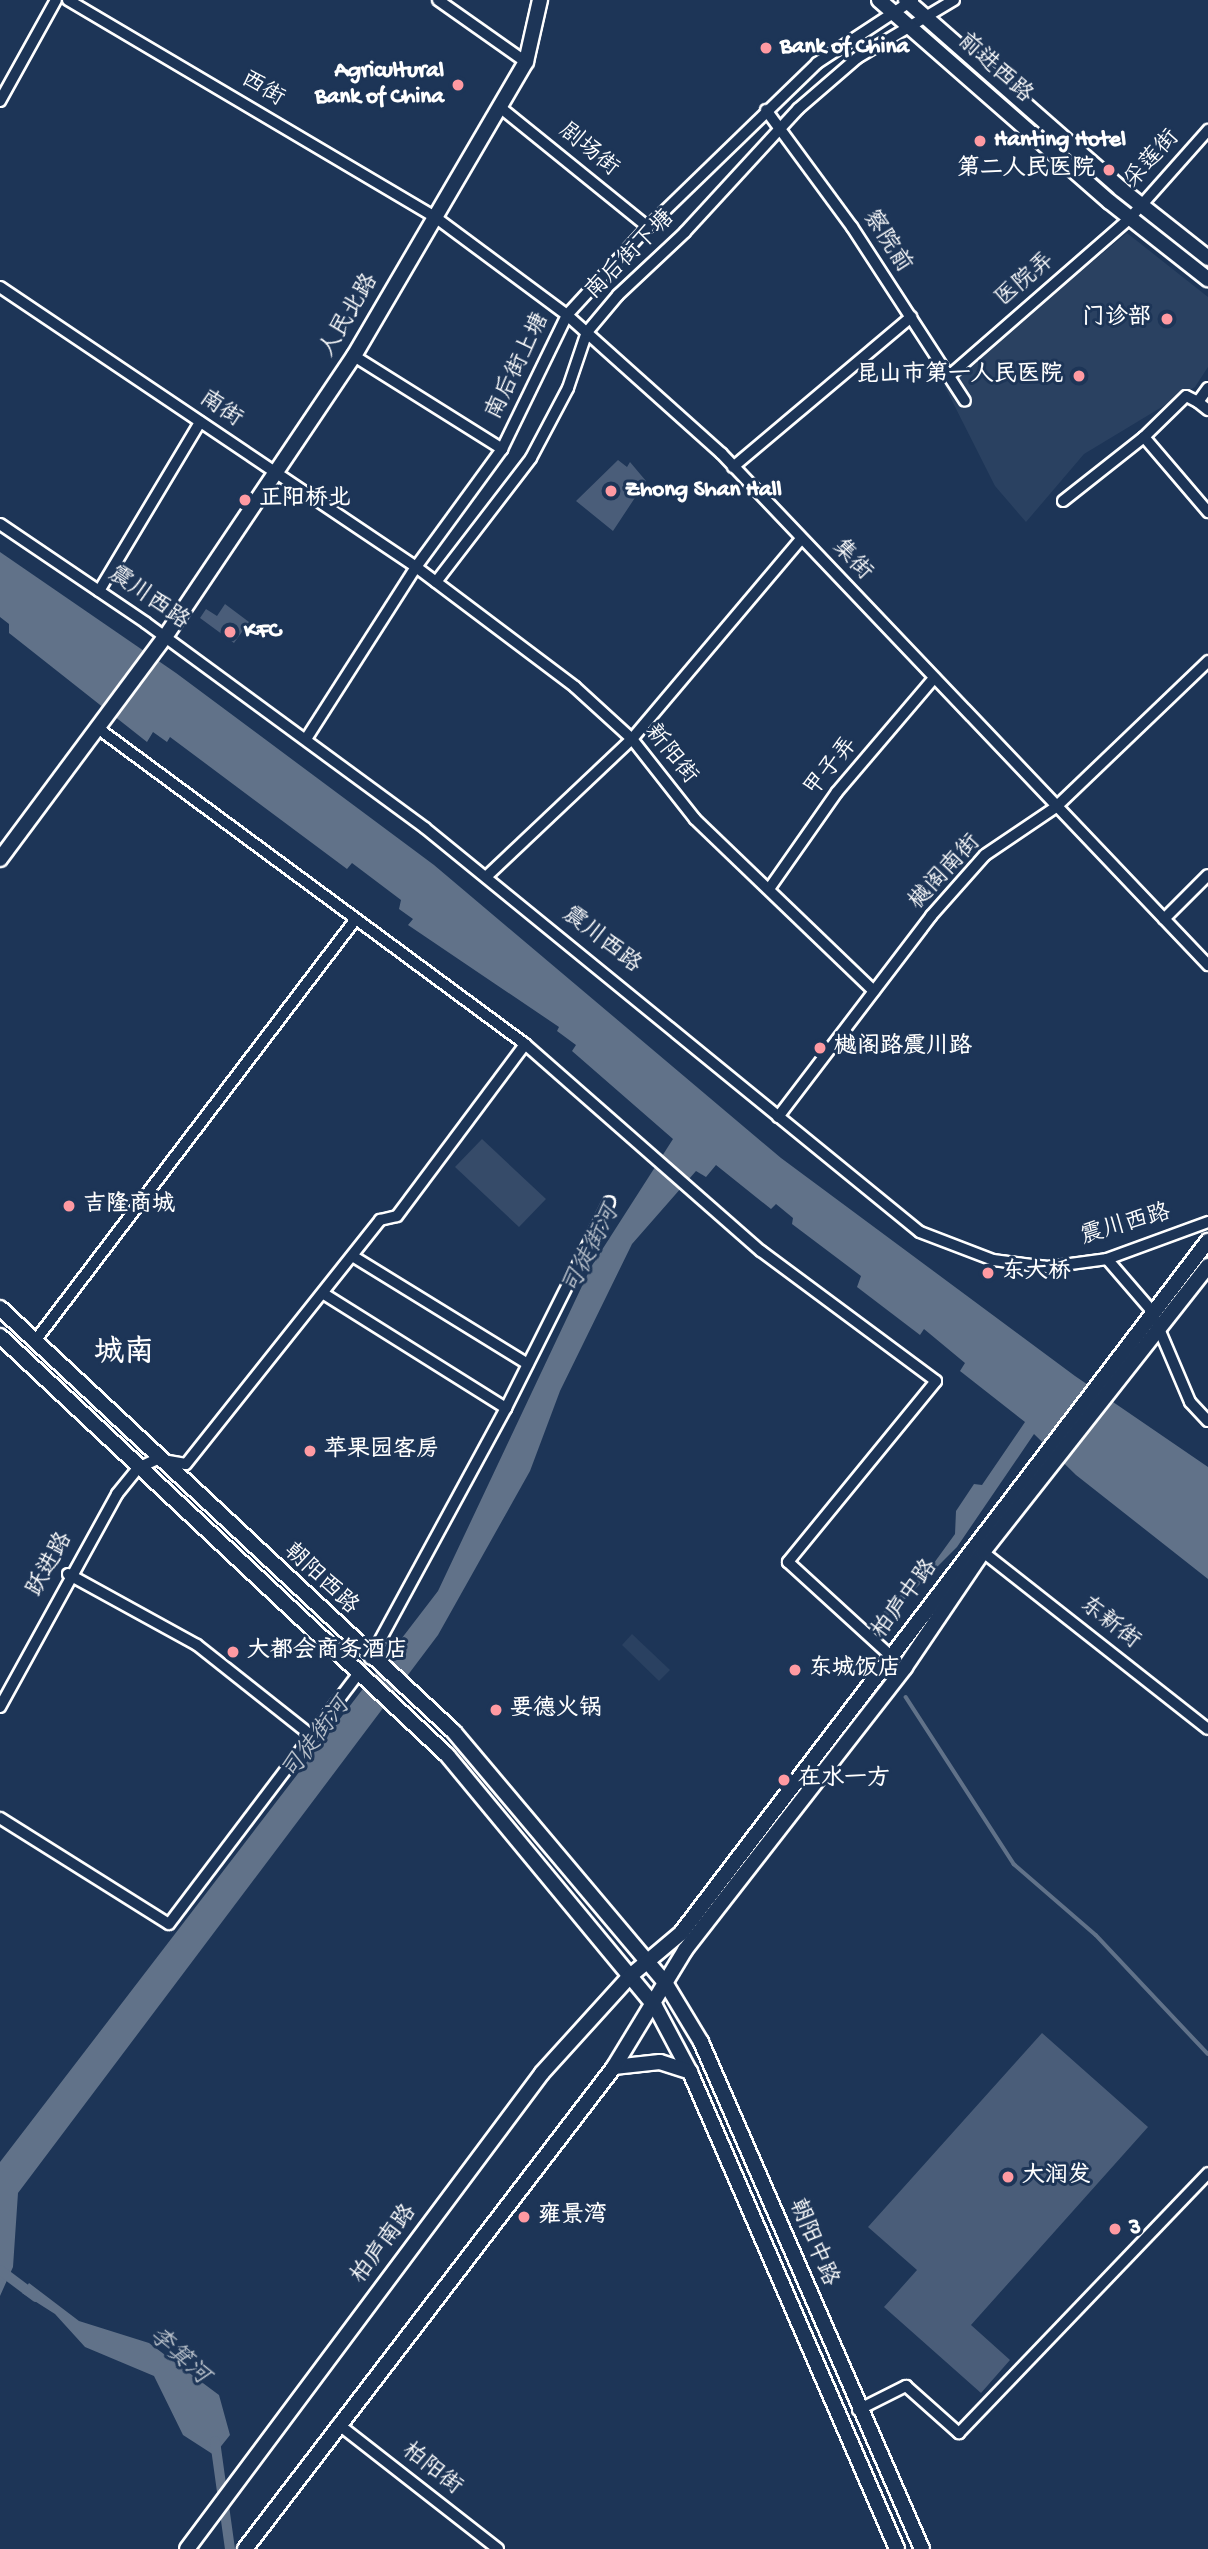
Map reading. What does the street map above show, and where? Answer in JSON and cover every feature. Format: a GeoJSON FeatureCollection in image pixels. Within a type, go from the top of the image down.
{"type":"FeatureCollection","features":[{"type":"Feature","properties":{"kind":"main road","name":"人民北路"},"geometry":{"type":"LineString","coordinates":[[0,859],[165,637],[278,475],[354,356],[526,62],[540,0]]}},
{"type":"Feature","properties":{"kind":"main road","name":"前进西路"},"geometry":{"type":"LineString","coordinates":[[879,0],[1130,218],[1208,279]]}},
{"type":"Feature","properties":{"kind":"main road","name":"前进西路"},"geometry":{"type":"LineString","coordinates":[[910,1],[1141,205],[1208,258]]}},
{"type":"Feature","properties":{"kind":"main road","name":"柏庐中路"},"geometry":{"type":"LineString","coordinates":[[630,1976],[681,1933],[892,1657],[1151,1310],[1208,1241]]}},
{"type":"Feature","properties":{"kind":"main road","name":"柏庐中路"},"geometry":{"type":"LineString","coordinates":[[655,2006],[685,1950],[905,1667],[984,1552],[1208,1266]]}},
{"type":"Feature","properties":{"kind":"main road","name":"朝阳西路"},"geometry":{"type":"LineString","coordinates":[[0,1308],[374,1662],[454,1732],[648,1962]]}},
{"type":"Feature","properties":{"kind":"main road","name":"朝阳西路"},"geometry":{"type":"LineString","coordinates":[[0,1336],[360,1678],[447,1755],[630,1976]]}},
{"type":"Feature","properties":{"kind":"main road","name":"朝阳中路"},"geometry":{"type":"LineString","coordinates":[[648,1962],[666,1984],[701,2042],[858,2410],[922,2549]]}},
{"type":"Feature","properties":{"kind":"main road","name":"朝阳中路"},"geometry":{"type":"LineString","coordinates":[[630,1976],[655,2006],[690,2072],[897,2549]]}},
{"type":"Feature","properties":{"kind":"main road","name":"柏庐南路"},"geometry":{"type":"LineString","coordinates":[[187,2549],[542,2073],[630,1976]]}},
{"type":"Feature","properties":{"kind":"main road"},"geometry":{"type":"LineString","coordinates":[[249,2544],[338,2424],[614,2067],[655,2006]]}},
{"type":"Feature","properties":{"kind":"main road"},"geometry":{"type":"LineString","coordinates":[[614,2067],[660,2062],[690,2072]]}},
{"type":"Feature","properties":{"kind":"street"},"geometry":{"type":"LineString","coordinates":[[0,102],[55,0]]}},
{"type":"Feature","properties":{"kind":"street","name":"西街"},"geometry":{"type":"LineString","coordinates":[[68,0],[435,217]]}},
{"type":"Feature","properties":{"kind":"street"},"geometry":{"type":"LineString","coordinates":[[438,0],[526,62]]}},
{"type":"Feature","properties":{"kind":"street","name":"南后街下塘"},"geometry":{"type":"LineString","coordinates":[[436,582],[537,449],[568,388],[587,332],[782,130],[857,58],[909,24],[954,0]]}},
{"type":"Feature","properties":{"kind":"street","name":"南后街上塘"},"geometry":{"type":"LineString","coordinates":[[306,739],[416,567],[502,449],[567,315],[648,227],[817,63],[910,1]]}},
{"type":"Feature","properties":{"kind":"street","name":"剧场街"},"geometry":{"type":"LineString","coordinates":[[501,108],[648,227]]}},
{"type":"Feature","properties":{"kind":"street","name":"察院前"},"geometry":{"type":"LineString","coordinates":[[766,110],[911,317],[965,401]]}},
{"type":"Feature","properties":{"kind":"street","name":"采莲街"},"geometry":{"type":"LineString","coordinates":[[1130,218],[1208,130]]}},
{"type":"Feature","properties":{"kind":"street","name":"集街"},"geometry":{"type":"LineString","coordinates":[[435,217],[567,315],[733,467],[1208,965]]}},
{"type":"Feature","properties":{"kind":"street","name":"医院弄"},"geometry":{"type":"LineString","coordinates":[[949,376],[1130,218]]}},
{"type":"Feature","properties":{"kind":"street","name":"南街"},"geometry":{"type":"LineString","coordinates":[[0,287],[416,567]]}},
{"type":"Feature","properties":{"kind":"street"},"geometry":{"type":"LineString","coordinates":[[733,467],[911,317]]}},
{"type":"Feature","properties":{"kind":"street"},"geometry":{"type":"LineString","coordinates":[[354,356],[502,449]]}},
{"type":"Feature","properties":{"kind":"street"},"geometry":{"type":"LineString","coordinates":[[1198,402],[1208,388]]}},
{"type":"Feature","properties":{"kind":"street"},"geometry":{"type":"LineString","coordinates":[[1063,501],[1143,437],[1186,396],[1208,410]]}},
{"type":"Feature","properties":{"kind":"street"},"geometry":{"type":"LineString","coordinates":[[99,591],[200,422]]}},
{"type":"Feature","properties":{"kind":"street"},"geometry":{"type":"LineString","coordinates":[[1143,437],[1208,512]]}},
{"type":"Feature","properties":{"kind":"street","name":"震川西路"},"geometry":{"type":"LineString","coordinates":[[0,524],[165,637],[306,739],[486,877],[920,1232],[993,1260],[1048,1267],[1107,1259],[1208,1222]]}},
{"type":"Feature","properties":{"kind":"street"},"geometry":{"type":"LineString","coordinates":[[486,877],[632,739],[801,538]]}},
{"type":"Feature","properties":{"kind":"street","name":"新阳街"},"geometry":{"type":"LineString","coordinates":[[416,567],[575,687],[632,739],[695,819],[874,991]]}},
{"type":"Feature","properties":{"kind":"street","name":"樾阁南街"},"geometry":{"type":"LineString","coordinates":[[778,1116],[874,991],[985,855],[1056,807],[1208,661]]}},
{"type":"Feature","properties":{"kind":"street","name":"甲子弄"},"geometry":{"type":"LineString","coordinates":[[769,889],[837,792],[934,678]]}},
{"type":"Feature","properties":{"kind":"street"},"geometry":{"type":"LineString","coordinates":[[99,729],[525,1044],[692,1195],[936,1381],[788,1562],[892,1657]]}},
{"type":"Feature","properties":{"kind":"street"},"geometry":{"type":"LineString","coordinates":[[1164,919],[1208,875]]}},
{"type":"Feature","properties":{"kind":"street"},"geometry":{"type":"LineString","coordinates":[[35,1341],[355,920]]}},
{"type":"Feature","properties":{"kind":"street"},"geometry":{"type":"LineString","coordinates":[[138,1468],[157,1459],[186,1464],[354,1257],[380,1220],[397,1216],[525,1044]]}},
{"type":"Feature","properties":{"kind":"street"},"geometry":{"type":"LineString","coordinates":[[374,1662],[506,1408],[608,1202]]}},
{"type":"Feature","properties":{"kind":"street"},"geometry":{"type":"LineString","coordinates":[[354,1257],[528,1364]]}},
{"type":"Feature","properties":{"kind":"street"},"geometry":{"type":"LineString","coordinates":[[1107,1259],[1151,1310],[1190,1402],[1208,1421]]}},
{"type":"Feature","properties":{"kind":"street"},"geometry":{"type":"LineString","coordinates":[[324,1294],[506,1408]]}},
{"type":"Feature","properties":{"kind":"street","name":"跃进路"},"geometry":{"type":"LineString","coordinates":[[0,1707],[68,1574],[138,1468]]}},
{"type":"Feature","properties":{"kind":"street","name":"东新街"},"geometry":{"type":"LineString","coordinates":[[984,1552],[1208,1729]]}},
{"type":"Feature","properties":{"kind":"street"},"geometry":{"type":"LineString","coordinates":[[68,1574],[197,1645],[313,1737]]}},
{"type":"Feature","properties":{"kind":"street"},"geometry":{"type":"LineString","coordinates":[[0,1818],[169,1924],[360,1678]]}},
{"type":"Feature","properties":{"kind":"street"},"geometry":{"type":"LineString","coordinates":[[858,2410],[896,2387],[906,2386],[959,2433],[1208,2173]]}},
{"type":"Feature","properties":{"kind":"street","name":"柏阳街"},"geometry":{"type":"LineString","coordinates":[[338,2424],[498,2549]]}},
{"type":"Feature","properties":{"kind":"shaded area","name":"昆山市第一人民医院"},"geometry":{"type":"Polygon","coordinates":[[[1127,233],[1208,297],[1208,367],[1195,387],[1084,454],[1026,522],[995,486],[944,385],[1127,233]]]}},
{"type":"Feature","properties":{"kind":"shaded area"},"geometry":{"type":"Polygon","coordinates":[[[0,552],[176,673],[434,865],[781,1158],[1075,1376],[1208,1467],[1208,1579],[1076,1475],[1034,1434],[957,1547],[876,1628],[873,1622],[934,1563],[955,1534],[956,1511],[974,1484],[982,1485],[1025,1422],[960,1371],[965,1363],[924,1329],[920,1335],[857,1287],[861,1276],[792,1224],[793,1218],[776,1204],[771,1209],[716,1165],[706,1177],[696,1171],[632,1244],[560,1391],[530,1471],[438,1635],[18,2193],[13,2267],[0,2296],[0,2162],[438,1591],[591,1267],[673,1139],[572,1051],[576,1045],[557,1031],[559,1027],[408,925],[413,919],[399,909],[401,900],[352,863],[347,869],[170,737],[167,742],[153,732],[147,742],[9,633],[9,624],[0,617],[0,552]]]}},
{"type":"Feature","properties":{"kind":"shaded area"},"geometry":{"type":"Polygon","coordinates":[[[482,1139],[546,1199],[519,1227],[455,1167],[482,1139]]]}},
{"type":"Feature","properties":{"kind":"shaded area"},"geometry":{"type":"Polygon","coordinates":[[[632,1634],[670,1670],[659,1681],[622,1645],[632,1634]]]}},
{"type":"Feature","properties":{"kind":"shaded area"},"geometry":{"type":"Polygon","coordinates":[[[29,2283],[79,2321],[149,2343],[219,2395],[230,2435],[214,2455],[183,2435],[154,2376],[85,2347],[55,2314],[22,2293],[29,2283]]]}},
{"type":"Feature","properties":{"kind":"building","name":"Zhong Shan Hall"},"geometry":{"type":"Polygon","coordinates":[[[618,460],[627,467],[630,462],[646,481],[613,531],[576,501],[618,460]]]}},
{"type":"Feature","properties":{"kind":"building","name":"KFC"},"geometry":{"type":"Polygon","coordinates":[[[225,604],[249,622],[234,643],[200,618],[206,609],[217,616],[225,604]]]}},
{"type":"Feature","properties":{"kind":"building","name":"大润发"},"geometry":{"type":"Polygon","coordinates":[[[1042,2033],[1148,2127],[971,2325],[1010,2360],[981,2393],[884,2307],[917,2270],[868,2227],[1042,2033]]]}},
{"type":"Feature","properties":{"kind":"waterway"},"geometry":{"type":"LineString","coordinates":[[906,1697],[1014,1864],[1096,1935],[1208,2054]]}},
{"type":"Feature","properties":{"kind":"waterway","name":"李箕河"},"geometry":{"type":"LineString","coordinates":[[0,2270],[36,2297]]}},
{"type":"Feature","properties":{"kind":"waterway","name":"李箕河"},"geometry":{"type":"LineString","coordinates":[[215,2441],[230,2549]]}},
{"type":"Feature","properties":{"kind":"place","name":"Bank of China"},"geometry":{"type":"Point","coordinates":[766,48]}},
{"type":"Feature","properties":{"kind":"place","name":"Agricultural Bank of China"},"geometry":{"type":"Point","coordinates":[458,85]}},
{"type":"Feature","properties":{"kind":"place","name":"Hanting Hotel"},"geometry":{"type":"Point","coordinates":[980,141]}},
{"type":"Feature","properties":{"kind":"place","name":"第二人民医院"},"geometry":{"type":"Point","coordinates":[1109,170]}},
{"type":"Feature","properties":{"kind":"place","name":"门诊部"},"geometry":{"type":"Point","coordinates":[1167,319]}},
{"type":"Feature","properties":{"kind":"place","name":"昆山市第一人民医院"},"geometry":{"type":"Point","coordinates":[1079,376]}},
{"type":"Feature","properties":{"kind":"place","name":"Zhong Shan Hall"},"geometry":{"type":"Point","coordinates":[611,491]}},
{"type":"Feature","properties":{"kind":"place","name":"正阳桥北"},"geometry":{"type":"Point","coordinates":[245,500]}},
{"type":"Feature","properties":{"kind":"place","name":"KFC"},"geometry":{"type":"Point","coordinates":[230,632]}},
{"type":"Feature","properties":{"kind":"place","name":"樾阁路震川路"},"geometry":{"type":"Point","coordinates":[820,1048]}},
{"type":"Feature","properties":{"kind":"place","name":"吉隆商城"},"geometry":{"type":"Point","coordinates":[69,1206]}},
{"type":"Feature","properties":{"kind":"place","name":"东大桥"},"geometry":{"type":"Point","coordinates":[988,1273]}},
{"type":"Feature","properties":{"kind":"place","name":"苹果园客房"},"geometry":{"type":"Point","coordinates":[310,1451]}},
{"type":"Feature","properties":{"kind":"place","name":"大都会商务酒店"},"geometry":{"type":"Point","coordinates":[233,1652]}},
{"type":"Feature","properties":{"kind":"place","name":"东城饭店"},"geometry":{"type":"Point","coordinates":[795,1670]}},
{"type":"Feature","properties":{"kind":"place","name":"要德火锅"},"geometry":{"type":"Point","coordinates":[496,1710]}},
{"type":"Feature","properties":{"kind":"place","name":"在水一方"},"geometry":{"type":"Point","coordinates":[784,1780]}},
{"type":"Feature","properties":{"kind":"place","name":"大润发"},"geometry":{"type":"Point","coordinates":[1008,2177]}},
{"type":"Feature","properties":{"kind":"place","name":"雍景湾"},"geometry":{"type":"Point","coordinates":[524,2217]}},
{"type":"Feature","properties":{"kind":"place","name":"3"},"geometry":{"type":"Point","coordinates":[1115,2229]}},
{"type":"Feature","properties":{"kind":"district","name":"城南"},"geometry":{"type":"Point","coordinates":[124,1355]}},
{"type":"Feature","properties":{"kind":"water label","name":"司徒街河"},"geometry":{"type":"Point","coordinates":[592,1251]}},
{"type":"Feature","properties":{"kind":"water label","name":"司徒街河"},"geometry":{"type":"Point","coordinates":[317,1740]}}]}
